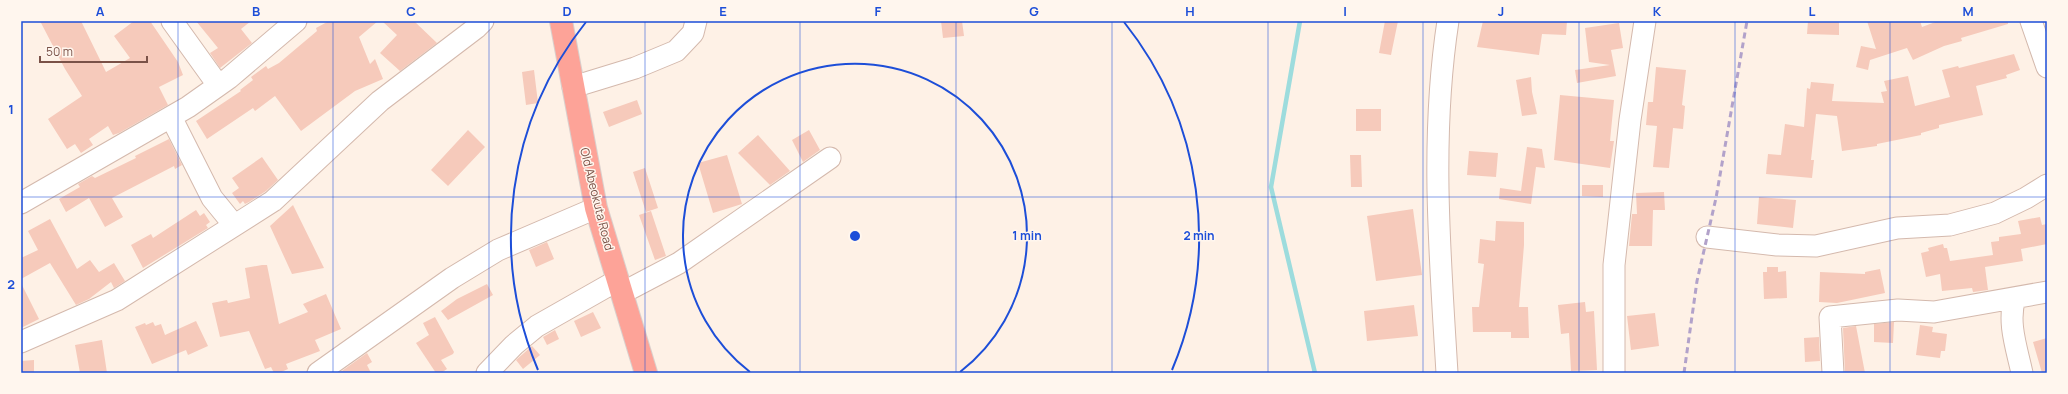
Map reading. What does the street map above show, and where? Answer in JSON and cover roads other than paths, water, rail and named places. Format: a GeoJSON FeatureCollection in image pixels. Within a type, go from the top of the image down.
{"type":"FeatureCollection","features":[{"type":"Feature","properties":{"kind":"highway","name":"Old Abeokuta Road"},"geometry":{"type":"LineString","coordinates":[[562,21],[596,208],[646,373]]}},
{"type":"Feature","properties":{"kind":"street"},"geometry":{"type":"LineString","coordinates":[[172,21],[218,86]]}},
{"type":"Feature","properties":{"kind":"street"},"geometry":{"type":"LineString","coordinates":[[21,203],[171,117],[218,86],[296,21]]}},
{"type":"Feature","properties":{"kind":"street"},"geometry":{"type":"LineString","coordinates":[[21,342],[117,300],[273,201],[380,101],[476,28],[483,21]]}},
{"type":"Feature","properties":{"kind":"street"},"geometry":{"type":"LineString","coordinates":[[573,87],[635,68],[676,52],[693,33],[696,21]]}},
{"type":"Feature","properties":{"kind":"street"},"geometry":{"type":"LineString","coordinates":[[1447,373],[1438,212],[1438,155],[1440,93],[1448,21]]}},
{"type":"Feature","properties":{"kind":"street"},"geometry":{"type":"LineString","coordinates":[[1614,373],[1614,266],[1630,120],[1645,21]]}},
{"type":"Feature","properties":{"kind":"street"},"geometry":{"type":"LineString","coordinates":[[2031,21],[2047,67]]}},
{"type":"Feature","properties":{"kind":"street"},"geometry":{"type":"LineString","coordinates":[[171,117],[212,198],[234,225]]}},
{"type":"Feature","properties":{"kind":"street"},"geometry":{"type":"LineString","coordinates":[[487,373],[514,345],[537,326],[620,287],[679,263],[830,158]]}},
{"type":"Feature","properties":{"kind":"street"},"geometry":{"type":"LineString","coordinates":[[1707,237],[1777,245],[1816,246],[1897,228],[1950,225],[1995,213],[2026,198],[2047,185]]}},
{"type":"Feature","properties":{"kind":"street"},"geometry":{"type":"LineString","coordinates":[[318,373],[452,278],[498,250],[552,225],[596,208]]}},
{"type":"Feature","properties":{"kind":"street"},"geometry":{"type":"LineString","coordinates":[[1833,373],[1830,316],[1857,315],[1898,310],[1934,312],[2047,292]]}},
{"type":"Feature","properties":{"kind":"street"},"geometry":{"type":"LineString","coordinates":[[2015,298],[2011,309],[2014,338],[2022,373]]}},
{"type":"Feature","properties":{"kind":"waterway"},"geometry":{"type":"LineString","coordinates":[[1300,21],[1271,187],[1315,373]]}},
{"type":"Feature","properties":{"kind":"railway"},"geometry":{"type":"LineString","coordinates":[[1684,373],[1697,281],[1716,198],[1747,21]]}}]}
